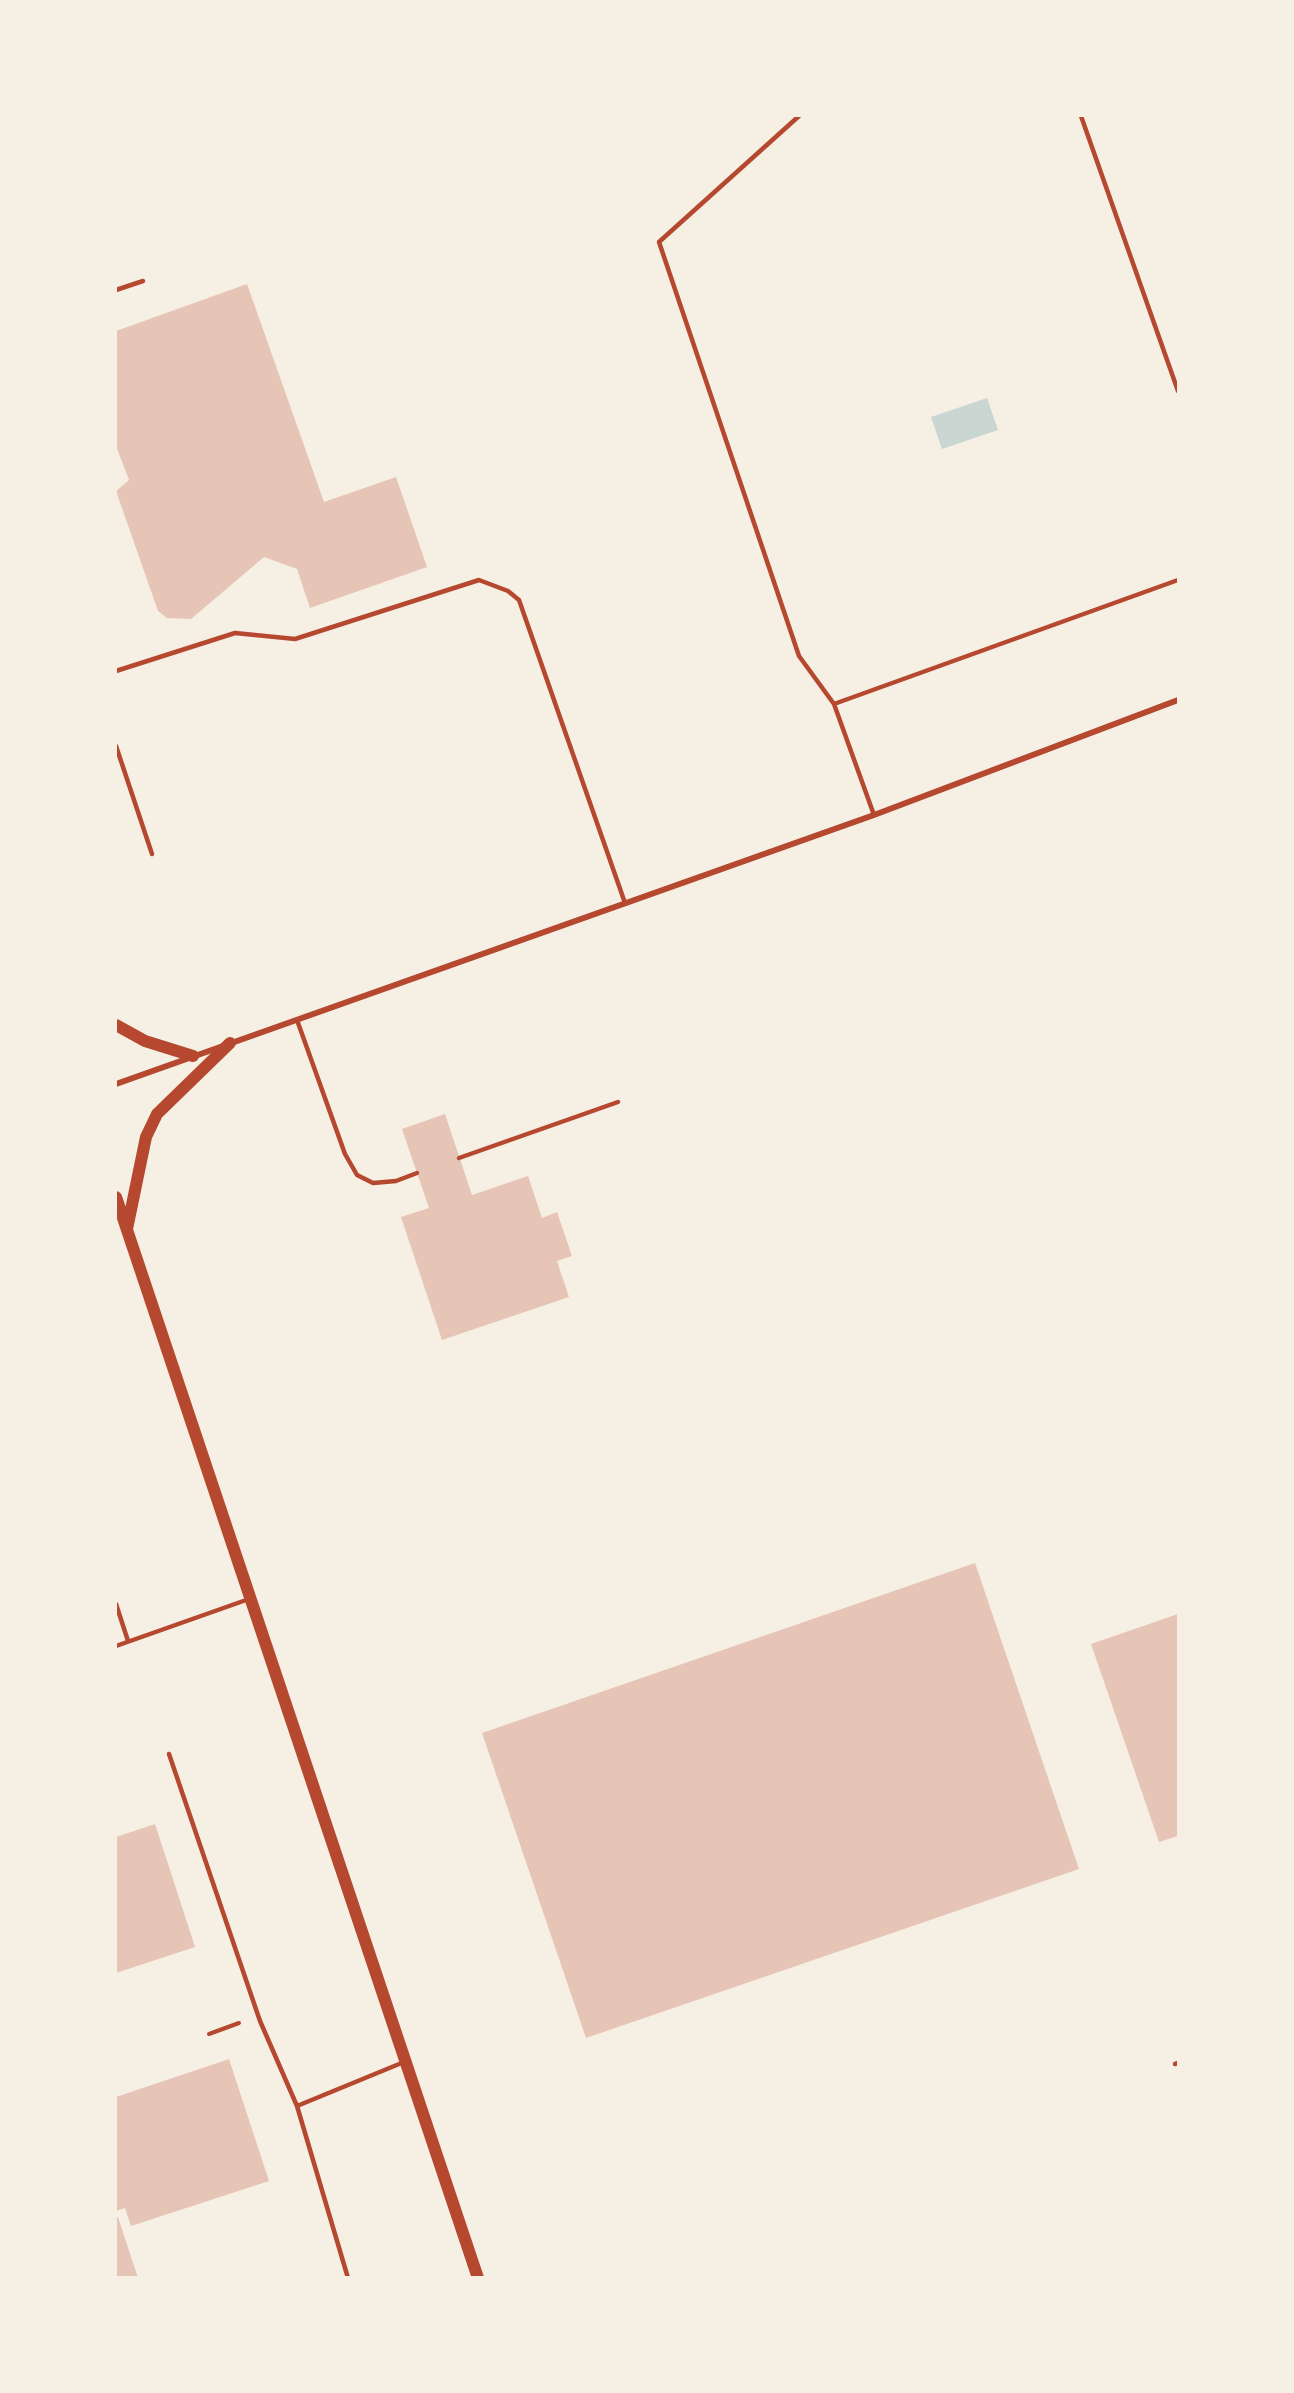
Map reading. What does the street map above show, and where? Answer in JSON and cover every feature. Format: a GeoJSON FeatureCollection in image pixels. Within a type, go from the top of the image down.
{"type":"FeatureCollection","features":[{"type":"Feature","properties":{"kind":"main road"},"geometry":{"type":"LineString","coordinates":[[116,1025],[145,1041],[193,1056]]}},
{"type":"Feature","properties":{"kind":"main road"},"geometry":{"type":"LineString","coordinates":[[126,1233],[146,1137],[157,1114],[230,1043]]}},
{"type":"Feature","properties":{"kind":"main road"},"geometry":{"type":"LineString","coordinates":[[116,1197],[126,1233],[252,1599],[478,2277]]}},
{"type":"Feature","properties":{"kind":"main road"},"geometry":{"type":"LineString","coordinates":[[116,1223],[126,1233]]}},
{"type":"Feature","properties":{"kind":"street"},"geometry":{"type":"LineString","coordinates":[[116,1084],[874,815],[1179,700]]}},
{"type":"Feature","properties":{"kind":"lane"},"geometry":{"type":"LineString","coordinates":[[799,116],[659,242],[799,656],[834,704],[874,815]]}},
{"type":"Feature","properties":{"kind":"lane"},"geometry":{"type":"LineString","coordinates":[[1081,116],[1179,391]]}},
{"type":"Feature","properties":{"kind":"lane"},"geometry":{"type":"LineString","coordinates":[[116,290],[143,281]]}},
{"type":"Feature","properties":{"kind":"lane"},"geometry":{"type":"LineString","coordinates":[[116,671],[235,633],[295,639],[479,580],[508,591],[519,600],[626,903]]}},
{"type":"Feature","properties":{"kind":"lane"},"geometry":{"type":"LineString","coordinates":[[834,704],[1179,580]]}},
{"type":"Feature","properties":{"kind":"lane"},"geometry":{"type":"LineString","coordinates":[[116,746],[152,854]]}},
{"type":"Feature","properties":{"kind":"lane"},"geometry":{"type":"LineString","coordinates":[[297,1020],[345,1154],[357,1175],[373,1184],[396,1181],[417,1173]]}},
{"type":"Feature","properties":{"kind":"lane"},"geometry":{"type":"LineString","coordinates":[[459,1158],[618,1102]]}},
{"type":"Feature","properties":{"kind":"lane"},"geometry":{"type":"LineString","coordinates":[[116,1646],[252,1599]]}},
{"type":"Feature","properties":{"kind":"lane"},"geometry":{"type":"LineString","coordinates":[[116,1604],[128,1641]]}},
{"type":"Feature","properties":{"kind":"lane"},"geometry":{"type":"LineString","coordinates":[[169,1754],[260,2021],[297,2106],[348,2277]]}},
{"type":"Feature","properties":{"kind":"lane"},"geometry":{"type":"LineString","coordinates":[[297,2106],[406,2061]]}},
{"type":"Feature","properties":{"kind":"path"},"geometry":{"type":"LineString","coordinates":[[209,2034],[241,2023]]}},
{"type":"Feature","properties":{"kind":"shaded area"},"geometry":{"type":"Polygon","coordinates":[[[987,398],[998,430],[942,449],[931,417],[987,398]]]}},
{"type":"Feature","properties":{"kind":"building"},"geometry":{"type":"Polygon","coordinates":[[[247,284],[324,502],[396,477],[427,567],[310,608],[297,569],[264,557],[191,619],[167,618],[158,611],[116,491],[129,480],[116,446],[116,331],[247,284]]]}},
{"type":"Feature","properties":{"kind":"building"},"geometry":{"type":"Polygon","coordinates":[[[445,1114],[472,1195],[528,1176],[542,1218],[557,1212],[572,1256],[557,1261],[569,1297],[442,1340],[401,1217],[429,1208],[402,1129],[445,1114]]]}},
{"type":"Feature","properties":{"kind":"building"},"geometry":{"type":"Polygon","coordinates":[[[975,1563],[1079,1869],[586,2038],[482,1733],[975,1563]]]}},
{"type":"Feature","properties":{"kind":"building"},"geometry":{"type":"Polygon","coordinates":[[[1178,1614],[1178,1836],[1159,1842],[1091,1644],[1178,1614]]]}},
{"type":"Feature","properties":{"kind":"building"},"geometry":{"type":"Polygon","coordinates":[[[155,1824],[195,1947],[116,1973],[116,1837],[155,1824]]]}},
{"type":"Feature","properties":{"kind":"building"},"geometry":{"type":"Polygon","coordinates":[[[229,2059],[269,2181],[131,2226],[125,2208],[116,2211],[116,2097],[229,2059]]]}},
{"type":"Feature","properties":{"kind":"building"},"geometry":{"type":"Polygon","coordinates":[[[118,2217],[138,2278],[116,2278],[116,2218],[118,2217]]]}}]}
